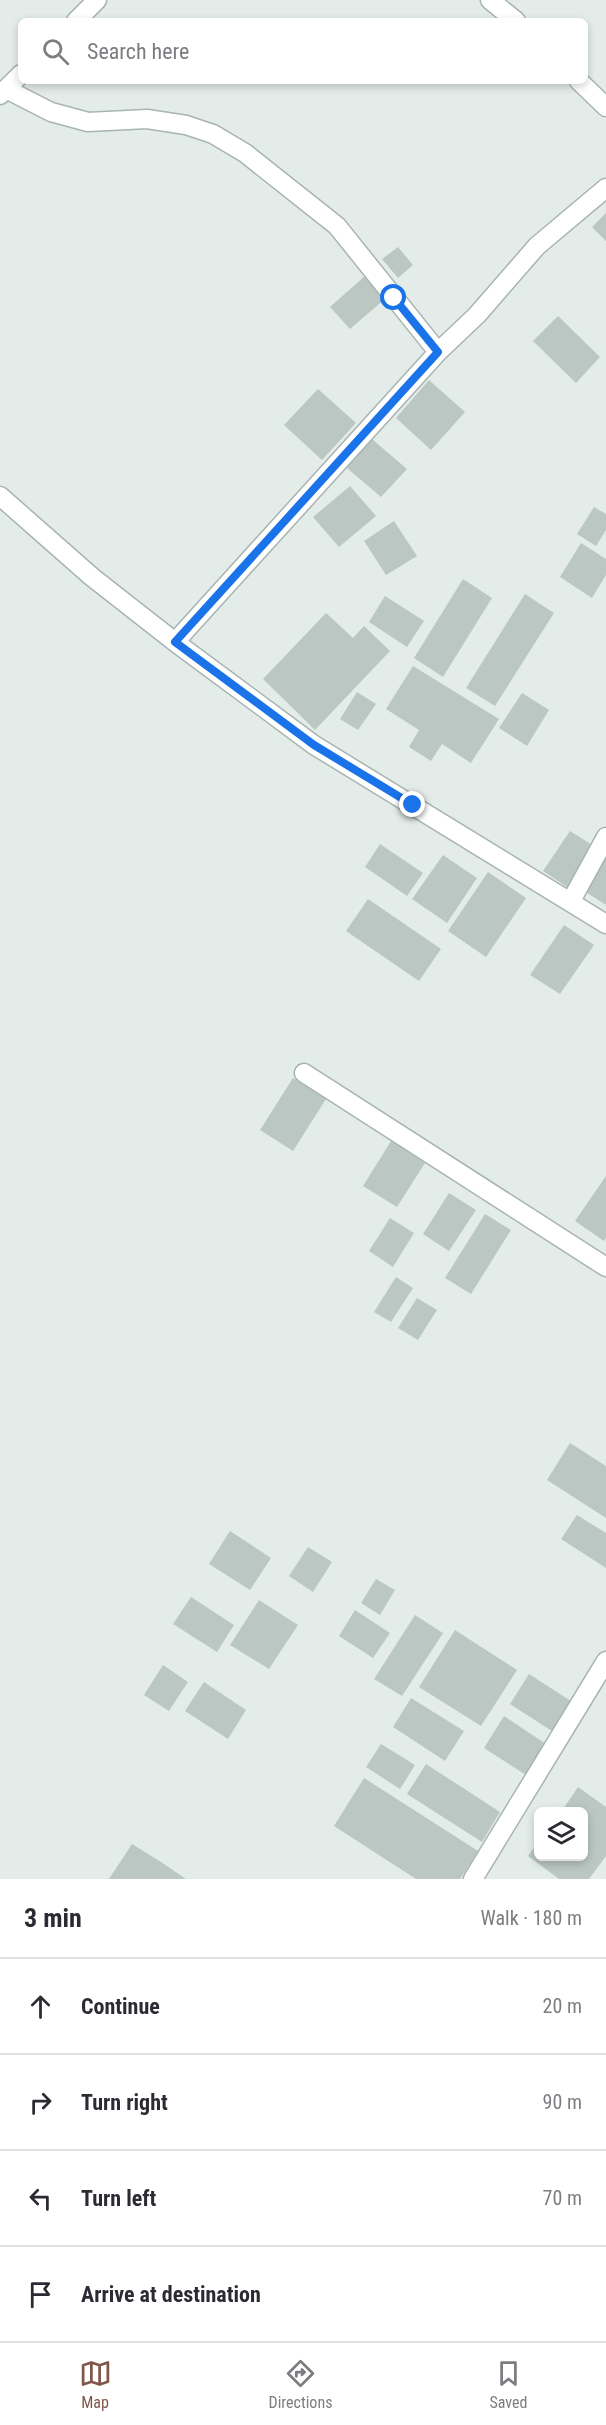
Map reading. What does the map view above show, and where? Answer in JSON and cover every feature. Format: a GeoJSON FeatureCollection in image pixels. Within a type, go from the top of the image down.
{"type":"FeatureCollection","features":[{"type":"Feature","properties":{"kind":"street"},"geometry":{"type":"LineString","coordinates":[[78,18],[97,0]]}},
{"type":"Feature","properties":{"kind":"street"},"geometry":{"type":"LineString","coordinates":[[490,0],[512,18]]}},
{"type":"Feature","properties":{"kind":"street"},"geometry":{"type":"LineString","coordinates":[[18,77],[3,92],[51,112],[88,122],[147,119],[186,125],[213,134],[244,153],[337,226],[438,352]]}},
{"type":"Feature","properties":{"kind":"street"},"geometry":{"type":"LineString","coordinates":[[582,84],[606,108]]}},
{"type":"Feature","properties":{"kind":"street"},"geometry":{"type":"LineString","coordinates":[[175,642],[438,352],[477,315],[537,246],[606,188]]}},
{"type":"Feature","properties":{"kind":"street"},"geometry":{"type":"LineString","coordinates":[[0,496],[92,577],[314,745],[606,924]]}},
{"type":"Feature","properties":{"kind":"street"},"geometry":{"type":"LineString","coordinates":[[571,901],[606,837]]}},
{"type":"Feature","properties":{"kind":"street"},"geometry":{"type":"LineString","coordinates":[[304,1073],[606,1267]]}},
{"type":"Feature","properties":{"kind":"street"},"geometry":{"type":"LineString","coordinates":[[473,1879],[606,1660]]}},
{"type":"Feature","properties":{"kind":"building"},"geometry":{"type":"Polygon","coordinates":[[[606,213],[606,241],[592,227],[606,213]]]}},
{"type":"Feature","properties":{"kind":"building"},"geometry":{"type":"Polygon","coordinates":[[[398,247],[413,265],[398,278],[382,259],[398,247]]]}},
{"type":"Feature","properties":{"kind":"building"},"geometry":{"type":"Polygon","coordinates":[[[366,275],[386,298],[350,329],[330,307],[366,275]]]}},
{"type":"Feature","properties":{"kind":"building"},"geometry":{"type":"Polygon","coordinates":[[[558,316],[600,357],[576,383],[533,341],[558,316]]]}},
{"type":"Feature","properties":{"kind":"building"},"geometry":{"type":"Polygon","coordinates":[[[429,380],[465,412],[431,450],[396,418],[429,380]]]}},
{"type":"Feature","properties":{"kind":"building"},"geometry":{"type":"Polygon","coordinates":[[[318,389],[356,423],[322,460],[284,425],[318,389]]]}},
{"type":"Feature","properties":{"kind":"building"},"geometry":{"type":"Polygon","coordinates":[[[372,439],[407,469],[381,497],[347,468],[372,439]]]}},
{"type":"Feature","properties":{"kind":"building"},"geometry":{"type":"Polygon","coordinates":[[[350,486],[376,516],[339,547],[313,517],[350,486]]]}},
{"type":"Feature","properties":{"kind":"building"},"geometry":{"type":"Polygon","coordinates":[[[594,507],[606,514],[606,530],[596,546],[577,534],[594,507]]]}},
{"type":"Feature","properties":{"kind":"building"},"geometry":{"type":"Polygon","coordinates":[[[394,521],[417,556],[386,575],[364,541],[394,521]]]}},
{"type":"Feature","properties":{"kind":"building"},"geometry":{"type":"Polygon","coordinates":[[[581,543],[606,559],[606,575],[592,598],[560,577],[581,543]]]}},
{"type":"Feature","properties":{"kind":"building"},"geometry":{"type":"Polygon","coordinates":[[[463,579],[492,598],[443,677],[414,658],[463,579]]]}},
{"type":"Feature","properties":{"kind":"building"},"geometry":{"type":"Polygon","coordinates":[[[525,594],[554,613],[495,706],[466,688],[525,594]]]}},
{"type":"Feature","properties":{"kind":"building"},"geometry":{"type":"Polygon","coordinates":[[[385,596],[424,621],[407,647],[369,622],[385,596]]]}},
{"type":"Feature","properties":{"kind":"building"},"geometry":{"type":"Polygon","coordinates":[[[326,613],[353,638],[364,626],[390,651],[315,730],[263,679],[326,613]]]}},
{"type":"Feature","properties":{"kind":"building"},"geometry":{"type":"Polygon","coordinates":[[[413,666],[499,719],[471,763],[442,744],[431,761],[409,747],[419,730],[386,709],[413,666]]]}},
{"type":"Feature","properties":{"kind":"building"},"geometry":{"type":"Polygon","coordinates":[[[357,692],[376,704],[358,730],[340,719],[357,692]]]}},
{"type":"Feature","properties":{"kind":"building"},"geometry":{"type":"Polygon","coordinates":[[[522,693],[549,710],[527,746],[499,728],[522,693]]]}},
{"type":"Feature","properties":{"kind":"building"},"geometry":{"type":"Polygon","coordinates":[[[570,831],[597,848],[570,889],[543,871],[570,831]]]}},
{"type":"Feature","properties":{"kind":"building"},"geometry":{"type":"Polygon","coordinates":[[[380,844],[423,873],[407,896],[365,867],[380,844]]]}},
{"type":"Feature","properties":{"kind":"building"},"geometry":{"type":"Polygon","coordinates":[[[606,850],[606,905],[581,889],[606,850]]]}},
{"type":"Feature","properties":{"kind":"building"},"geometry":{"type":"Polygon","coordinates":[[[443,855],[477,878],[447,923],[412,899],[443,855]]]}},
{"type":"Feature","properties":{"kind":"building"},"geometry":{"type":"Polygon","coordinates":[[[488,872],[526,898],[486,957],[448,931],[488,872]]]}},
{"type":"Feature","properties":{"kind":"building"},"geometry":{"type":"Polygon","coordinates":[[[368,899],[441,949],[419,981],[346,931],[368,899]]]}},
{"type":"Feature","properties":{"kind":"building"},"geometry":{"type":"Polygon","coordinates":[[[564,925],[594,945],[560,994],[530,975],[564,925]]]}},
{"type":"Feature","properties":{"kind":"building"},"geometry":{"type":"Polygon","coordinates":[[[293,1078],[326,1099],[293,1151],[260,1130],[293,1078]]]}},
{"type":"Feature","properties":{"kind":"building"},"geometry":{"type":"Polygon","coordinates":[[[391,1141],[425,1163],[397,1207],[363,1186],[391,1141]]]}},
{"type":"Feature","properties":{"kind":"building"},"geometry":{"type":"Polygon","coordinates":[[[606,1176],[606,1238],[604,1241],[575,1221],[606,1176]]]}},
{"type":"Feature","properties":{"kind":"building"},"geometry":{"type":"Polygon","coordinates":[[[449,1193],[476,1210],[449,1251],[423,1234],[449,1193]]]}},
{"type":"Feature","properties":{"kind":"building"},"geometry":{"type":"Polygon","coordinates":[[[485,1214],[511,1230],[471,1294],[445,1278],[485,1214]]]}},
{"type":"Feature","properties":{"kind":"building"},"geometry":{"type":"Polygon","coordinates":[[[390,1218],[414,1233],[393,1267],[369,1251],[390,1218]]]}},
{"type":"Feature","properties":{"kind":"building"},"geometry":{"type":"Polygon","coordinates":[[[396,1277],[413,1288],[391,1322],[374,1312],[396,1277]]]}},
{"type":"Feature","properties":{"kind":"building"},"geometry":{"type":"Polygon","coordinates":[[[417,1298],[437,1310],[418,1340],[398,1328],[417,1298]]]}},
{"type":"Feature","properties":{"kind":"building"},"geometry":{"type":"Polygon","coordinates":[[[570,1443],[606,1466],[606,1518],[547,1480],[570,1443]]]}},
{"type":"Feature","properties":{"kind":"building"},"geometry":{"type":"Polygon","coordinates":[[[577,1515],[606,1533],[606,1568],[561,1539],[577,1515]]]}},
{"type":"Feature","properties":{"kind":"building"},"geometry":{"type":"Polygon","coordinates":[[[230,1531],[271,1558],[250,1590],[209,1564],[230,1531]]]}},
{"type":"Feature","properties":{"kind":"building"},"geometry":{"type":"Polygon","coordinates":[[[308,1547],[332,1562],[313,1592],[289,1576],[308,1547]]]}},
{"type":"Feature","properties":{"kind":"building"},"geometry":{"type":"Polygon","coordinates":[[[376,1579],[395,1590],[380,1615],[361,1603],[376,1579]]]}},
{"type":"Feature","properties":{"kind":"building"},"geometry":{"type":"Polygon","coordinates":[[[191,1597],[234,1625],[217,1652],[173,1624],[191,1597]]]}},
{"type":"Feature","properties":{"kind":"building"},"geometry":{"type":"Polygon","coordinates":[[[259,1600],[298,1625],[269,1669],[230,1645],[259,1600]]]}},
{"type":"Feature","properties":{"kind":"building"},"geometry":{"type":"Polygon","coordinates":[[[355,1610],[390,1633],[373,1658],[339,1636],[355,1610]]]}},
{"type":"Feature","properties":{"kind":"building"},"geometry":{"type":"Polygon","coordinates":[[[415,1615],[443,1633],[402,1696],[374,1679],[415,1615]]]}},
{"type":"Feature","properties":{"kind":"building"},"geometry":{"type":"Polygon","coordinates":[[[455,1630],[517,1670],[481,1726],[419,1687],[455,1630]]]}},
{"type":"Feature","properties":{"kind":"building"},"geometry":{"type":"Polygon","coordinates":[[[163,1665],[188,1682],[169,1711],[144,1695],[163,1665]]]}},
{"type":"Feature","properties":{"kind":"building"},"geometry":{"type":"Polygon","coordinates":[[[529,1674],[577,1705],[558,1735],[510,1704],[529,1674]]]}},
{"type":"Feature","properties":{"kind":"building"},"geometry":{"type":"Polygon","coordinates":[[[204,1682],[246,1710],[228,1739],[185,1711],[204,1682]]]}},
{"type":"Feature","properties":{"kind":"building"},"geometry":{"type":"Polygon","coordinates":[[[411,1698],[464,1731],[445,1761],[393,1727],[411,1698]]]}},
{"type":"Feature","properties":{"kind":"building"},"geometry":{"type":"Polygon","coordinates":[[[504,1716],[549,1746],[529,1777],[484,1748],[504,1716]]]}},
{"type":"Feature","properties":{"kind":"building"},"geometry":{"type":"Polygon","coordinates":[[[381,1744],[415,1765],[400,1789],[366,1767],[381,1744]]]}},
{"type":"Feature","properties":{"kind":"building"},"geometry":{"type":"Polygon","coordinates":[[[426,1764],[500,1812],[482,1842],[407,1794],[426,1764]]]}},
{"type":"Feature","properties":{"kind":"building"},"geometry":{"type":"Polygon","coordinates":[[[364,1778],[478,1851],[460,1879],[416,1879],[334,1826],[364,1778]]]}},
{"type":"Feature","properties":{"kind":"building"},"geometry":{"type":"Polygon","coordinates":[[[578,1787],[606,1807],[606,1856],[589,1879],[559,1879],[535,1861],[588,1861],[588,1807],[564,1807],[578,1787]]]}},
{"type":"Feature","properties":{"kind":"building"},"geometry":{"type":"Polygon","coordinates":[[[132,1844],[161,1862],[186,1879],[109,1879],[132,1844]]]}},
{"type":"Feature","properties":{"kind":"building"},"geometry":{"type":"Polygon","coordinates":[[[534,1848],[534,1860],[528,1856],[534,1848]]]}},
{"type":"Feature","properties":{"kind":"route"},"geometry":{"type":"LineString","coordinates":[[394,298],[438,352],[175,642],[314,745],[413,805]]}}]}
